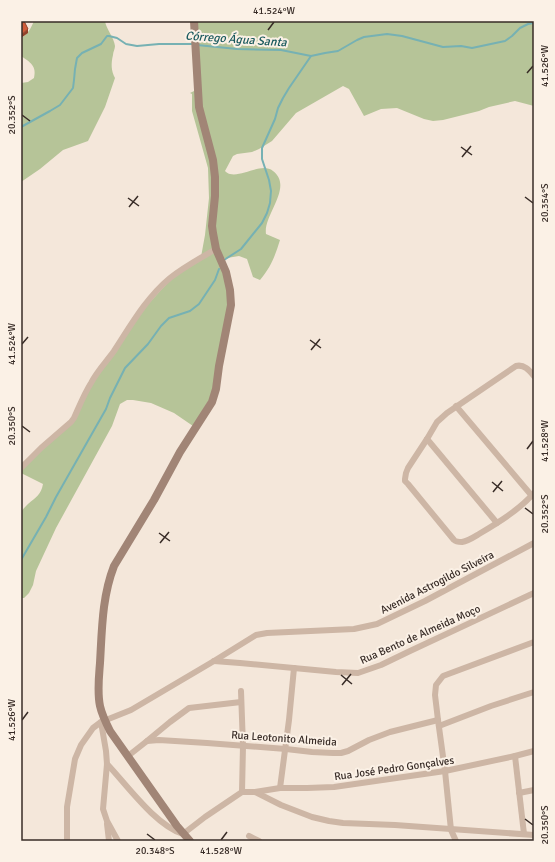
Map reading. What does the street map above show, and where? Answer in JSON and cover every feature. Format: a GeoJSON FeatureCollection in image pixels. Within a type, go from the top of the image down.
{"type":"FeatureCollection","features":[{"type":"Feature","properties":{"kind":"street"},"geometry":{"type":"LineString","coordinates":[[118,841],[107,821],[103,809],[107,764],[99,699],[99,670],[103,608],[107,586],[114,566],[121,553],[154,500],[180,452],[212,402],[216,389],[231,305],[230,290],[226,272],[216,249],[212,226],[215,177],[199,107],[194,21]]}},
{"type":"Feature","properties":{"kind":"street"},"geometry":{"type":"LineString","coordinates":[[21,468],[71,422],[90,383],[114,351],[135,317],[158,290],[171,277],[196,260],[216,249]]}},
{"type":"Feature","properties":{"kind":"street"},"geometry":{"type":"LineString","coordinates":[[456,406],[533,495],[497,523],[468,540],[460,542],[456,542],[454,540],[406,481],[406,473],[408,468],[437,422],[446,413],[456,406],[516,366],[523,366],[534,376]]}},
{"type":"Feature","properties":{"kind":"street"},"geometry":{"type":"LineString","coordinates":[[427,439],[497,523]]}},
{"type":"Feature","properties":{"kind":"street","name":"Avenida Astrogildo Silveira"},"geometry":{"type":"LineString","coordinates":[[103,722],[131,710],[260,634],[354,629],[377,624],[425,601],[534,543]]}},
{"type":"Feature","properties":{"kind":"street","name":"Rua Bento de Almeida Moço"},"geometry":{"type":"LineString","coordinates":[[214,662],[240,663],[341,673],[358,673],[438,639],[534,593]]}},
{"type":"Feature","properties":{"kind":"street"},"geometry":{"type":"LineString","coordinates":[[456,841],[451,830],[446,771],[435,695],[436,685],[443,676],[534,642]]}},
{"type":"Feature","properties":{"kind":"street"},"geometry":{"type":"LineString","coordinates":[[280,788],[286,749],[294,668]]}},
{"type":"Feature","properties":{"kind":"street"},"geometry":{"type":"LineString","coordinates":[[183,834],[242,792],[243,746],[240,691]]}},
{"type":"Feature","properties":{"kind":"street","name":"Rua Leotonito Almeida"},"geometry":{"type":"LineString","coordinates":[[147,741],[177,741],[341,753],[390,732],[438,723],[534,692]]}},
{"type":"Feature","properties":{"kind":"street"},"geometry":{"type":"LineString","coordinates":[[128,756],[189,708],[241,702]]}},
{"type":"Feature","properties":{"kind":"street"},"geometry":{"type":"LineString","coordinates":[[103,722],[183,834],[190,841]]}},
{"type":"Feature","properties":{"kind":"street"},"geometry":{"type":"LineString","coordinates":[[67,840],[67,807],[75,760],[81,745],[90,732],[93,728],[103,722]]}},
{"type":"Feature","properties":{"kind":"street","name":"Rua José Pedro Gonçalves"},"geometry":{"type":"LineString","coordinates":[[242,792],[255,792],[280,788],[334,787],[446,771],[534,751]]}},
{"type":"Feature","properties":{"kind":"street"},"geometry":{"type":"LineString","coordinates":[[515,756],[524,834]]}},
{"type":"Feature","properties":{"kind":"street"},"geometry":{"type":"LineString","coordinates":[[107,764],[157,817],[172,829],[183,834]]}},
{"type":"Feature","properties":{"kind":"street"},"geometry":{"type":"LineString","coordinates":[[519,793],[534,790]]}},
{"type":"Feature","properties":{"kind":"street"},"geometry":{"type":"LineString","coordinates":[[255,792],[281,805],[312,817],[329,821],[534,835]]}},
{"type":"Feature","properties":{"kind":"street"},"geometry":{"type":"LineString","coordinates":[[107,821],[109,841]]}},
{"type":"Feature","properties":{"kind":"street"},"geometry":{"type":"LineString","coordinates":[[249,836],[259,841]]}},
{"type":"Feature","properties":{"kind":"green space"},"geometry":{"type":"Polygon","coordinates":[[[34,21],[105,21],[115,46],[112,70],[115,78],[105,107],[88,141],[63,150],[21,182],[21,83],[28,82],[34,78],[35,74],[34,67],[21,56],[21,38],[26,35],[34,21]]]}},
{"type":"Feature","properties":{"kind":"green space"},"geometry":{"type":"Polygon","coordinates":[[[197,21],[534,21],[534,106],[515,101],[443,120],[433,121],[397,108],[381,109],[364,116],[349,89],[343,86],[296,113],[272,141],[252,152],[233,156],[225,171],[229,174],[241,174],[263,168],[273,171],[279,178],[279,193],[266,226],[266,234],[280,240],[267,271],[260,280],[253,277],[247,259],[239,256],[221,259],[231,296],[215,390],[193,426],[174,413],[151,403],[127,400],[120,404],[112,426],[56,528],[36,571],[33,585],[29,593],[24,598],[21,598],[21,512],[36,497],[43,484],[21,473],[21,464],[74,417],[95,380],[138,315],[174,276],[201,257],[209,198],[208,168],[192,111],[192,94],[190,93],[200,88],[197,21]]]}},
{"type":"Feature","properties":{"kind":"building"},"geometry":{"type":"Polygon","coordinates":[[[21,21],[24,21],[28,29],[21,35],[21,21]]]}},
{"type":"Feature","properties":{"kind":"waterway","name":"Córrego Água Santa"},"geometry":{"type":"LineString","coordinates":[[197,45],[237,49],[281,50],[311,56],[338,51],[364,37],[387,34],[402,36],[443,47],[461,46],[472,48],[505,41],[520,28],[534,23]]}},
{"type":"Feature","properties":{"kind":"waterway","name":"Córrego Água Santa"},"geometry":{"type":"LineString","coordinates":[[21,127],[60,105],[73,88],[77,58],[82,53],[101,44],[107,36],[117,38],[126,44],[137,46],[159,44],[193,44]]}},
{"type":"Feature","properties":{"kind":"waterway"},"geometry":{"type":"LineString","coordinates":[[224,260],[241,249],[262,223],[267,213],[271,191],[262,159],[262,148],[283,98],[311,56]]}},
{"type":"Feature","properties":{"kind":"waterway"},"geometry":{"type":"LineString","coordinates":[[21,560],[106,409],[125,368],[148,344],[169,318],[190,311],[199,304],[215,280],[219,269]]}}]}
